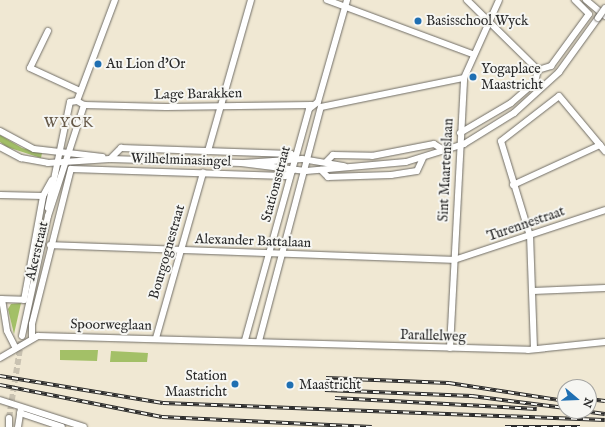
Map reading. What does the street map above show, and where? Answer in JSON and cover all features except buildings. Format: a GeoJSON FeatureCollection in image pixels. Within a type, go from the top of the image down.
{"type":"FeatureCollection","features":[{"type":"Feature","properties":{"kind":"street"},"geometry":{"type":"LineString","coordinates":[[84,105],[77,101],[115,0]]}},
{"type":"Feature","properties":{"kind":"street"},"geometry":{"type":"LineString","coordinates":[[208,152],[251,0]]}},
{"type":"Feature","properties":{"kind":"street"},"geometry":{"type":"LineString","coordinates":[[327,0],[346,3],[472,54]]}},
{"type":"Feature","properties":{"kind":"street"},"geometry":{"type":"LineString","coordinates":[[468,0],[538,70]]}},
{"type":"Feature","properties":{"kind":"street","name":"Sint Maartenslaan"},"geometry":{"type":"LineString","coordinates":[[450,348],[464,78],[472,54],[499,0]]}},
{"type":"Feature","properties":{"kind":"street"},"geometry":{"type":"LineString","coordinates":[[538,70],[551,66],[588,12],[575,0]]}},
{"type":"Feature","properties":{"kind":"street"},"geometry":{"type":"LineString","coordinates":[[586,0],[605,16]]}},
{"type":"Feature","properties":{"kind":"street"},"geometry":{"type":"LineString","coordinates":[[317,104],[346,3]]}},
{"type":"Feature","properties":{"kind":"street","name":"Wilhelminasingel"},"geometry":{"type":"LineString","coordinates":[[241,163],[292,170],[321,170],[423,158],[460,146],[506,119],[533,98],[564,66],[605,8]]}},
{"type":"Feature","properties":{"kind":"street"},"geometry":{"type":"LineString","coordinates":[[48,31],[30,68],[80,91]]}},
{"type":"Feature","properties":{"kind":"street"},"geometry":{"type":"LineString","coordinates":[[460,133],[520,96],[535,82],[538,70]]}},
{"type":"Feature","properties":{"kind":"street","name":"Lage Barakken"},"geometry":{"type":"LineString","coordinates":[[84,105],[317,104],[464,78]]}},
{"type":"Feature","properties":{"kind":"street"},"geometry":{"type":"LineString","coordinates":[[534,349],[530,236],[513,185],[501,140],[559,96],[605,151]]}},
{"type":"Feature","properties":{"kind":"street","name":"Akerstraat"},"geometry":{"type":"LineString","coordinates":[[48,216],[52,180],[70,102],[77,101]]}},
{"type":"Feature","properties":{"kind":"street","name":"Stationsstraat"},"geometry":{"type":"LineString","coordinates":[[245,340],[295,160],[317,104]]}},
{"type":"Feature","properties":{"kind":"street","name":"Stationsstraat"},"geometry":{"type":"LineString","coordinates":[[259,341],[309,160],[317,104]]}},
{"type":"Feature","properties":{"kind":"street","name":"Akerstraat"},"geometry":{"type":"LineString","coordinates":[[22,336],[48,216],[63,162],[68,153],[84,105]]}},
{"type":"Feature","properties":{"kind":"street","name":"Wilhelminasingel"},"geometry":{"type":"LineString","coordinates":[[0,131],[22,145],[58,152],[108,158],[241,163],[309,160],[353,167]]}},
{"type":"Feature","properties":{"kind":"street","name":"Wilhelminasingel"},"geometry":{"type":"LineString","coordinates":[[326,162],[333,155],[372,156],[434,144],[445,151]]}},
{"type":"Feature","properties":{"kind":"street"},"geometry":{"type":"LineString","coordinates":[[513,185],[600,145]]}},
{"type":"Feature","properties":{"kind":"street","name":"Wilhelminasingel"},"geometry":{"type":"LineString","coordinates":[[0,147],[28,160],[56,163],[108,158]]}},
{"type":"Feature","properties":{"kind":"street"},"geometry":{"type":"LineString","coordinates":[[108,158],[121,148],[291,154],[295,160]]}},
{"type":"Feature","properties":{"kind":"street","name":"Wilhelminasingel"},"geometry":{"type":"LineString","coordinates":[[321,170],[328,177],[380,176],[417,171],[423,158]]}},
{"type":"Feature","properties":{"kind":"street","name":"Wilhelminasingel"},"geometry":{"type":"LineString","coordinates":[[69,171],[80,168],[285,176],[292,170]]}},
{"type":"Feature","properties":{"kind":"street","name":"Akerstraat"},"geometry":{"type":"LineString","coordinates":[[32,337],[32,324],[69,171]]}},
{"type":"Feature","properties":{"kind":"street","name":"Bourgognestraat"},"geometry":{"type":"LineString","coordinates":[[156,338],[203,173]]}},
{"type":"Feature","properties":{"kind":"street","name":"Akerstraat"},"geometry":{"type":"LineString","coordinates":[[1,299],[24,300],[44,196],[52,180]]}},
{"type":"Feature","properties":{"kind":"street"},"geometry":{"type":"LineString","coordinates":[[0,194],[44,196]]}},
{"type":"Feature","properties":{"kind":"street","name":"Turennestraat"},"geometry":{"type":"LineString","coordinates":[[454,260],[605,210]]}},
{"type":"Feature","properties":{"kind":"street","name":"Alexander Battalaan"},"geometry":{"type":"LineString","coordinates":[[50,245],[454,260]]}},
{"type":"Feature","properties":{"kind":"street"},"geometry":{"type":"LineString","coordinates":[[533,291],[605,288]]}},
{"type":"Feature","properties":{"kind":"street"},"geometry":{"type":"LineString","coordinates":[[1,299],[7,331],[15,348]]}},
{"type":"Feature","properties":{"kind":"street"},"geometry":{"type":"LineString","coordinates":[[0,333],[7,331]]}},
{"type":"Feature","properties":{"kind":"street"},"geometry":{"type":"LineString","coordinates":[[0,358],[32,337]]}},
{"type":"Feature","properties":{"kind":"street","name":"Spoorweglaan"},"geometry":{"type":"LineString","coordinates":[[32,337],[245,340]]}},
{"type":"Feature","properties":{"kind":"street","name":"Parallelweg"},"geometry":{"type":"LineString","coordinates":[[245,340],[450,348],[534,349],[605,342]]}},
{"type":"Feature","properties":{"kind":"street"},"geometry":{"type":"LineString","coordinates":[[0,400],[84,427]]}},
{"type":"Feature","properties":{"kind":"street"},"geometry":{"type":"LineString","coordinates":[[18,427],[22,406]]}},
{"type":"Feature","properties":{"kind":"street"},"geometry":{"type":"LineString","coordinates":[[20,413],[62,427]]}},
{"type":"Feature","properties":{"kind":"street"},"geometry":{"type":"LineString","coordinates":[[9,418],[9,427]]}},
{"type":"Feature","properties":{"kind":"green space"},"geometry":{"type":"Polygon","coordinates":[[[0,135],[22,148],[42,153],[41,158],[7,147],[0,142],[0,135]]]}},
{"type":"Feature","properties":{"kind":"green space"},"geometry":{"type":"Polygon","coordinates":[[[21,303],[14,334],[8,309],[11,304],[21,303]]]}},
{"type":"Feature","properties":{"kind":"green space"},"geometry":{"type":"Polygon","coordinates":[[[60,350],[98,350],[97,361],[60,360],[60,350]]]}},
{"type":"Feature","properties":{"kind":"green space"},"geometry":{"type":"Polygon","coordinates":[[[111,351],[148,353],[147,362],[110,362],[111,351]]]}},
{"type":"Feature","properties":{"kind":"tunnel"},"geometry":{"type":"LineString","coordinates":[[9,418],[22,336]]}},
{"type":"Feature","properties":{"kind":"railway"},"geometry":{"type":"LineString","coordinates":[[0,376],[163,403],[605,420]]}},
{"type":"Feature","properties":{"kind":"railway"},"geometry":{"type":"LineString","coordinates":[[326,378],[449,383],[557,400]]}},
{"type":"Feature","properties":{"kind":"railway"},"geometry":{"type":"LineString","coordinates":[[0,385],[162,417],[372,427]]}},
{"type":"Feature","properties":{"kind":"railway"},"geometry":{"type":"LineString","coordinates":[[325,390],[472,396],[557,407]]}},
{"type":"Feature","properties":{"kind":"railway"},"geometry":{"type":"LineString","coordinates":[[335,398],[537,409]]}},
{"type":"Feature","properties":{"kind":"railway"},"geometry":{"type":"LineString","coordinates":[[597,400],[605,401]]}},
{"type":"Feature","properties":{"kind":"railway"},"geometry":{"type":"LineString","coordinates":[[597,413],[605,414]]}},
{"type":"Feature","properties":{"kind":"railway"},"geometry":{"type":"LineString","coordinates":[[505,427],[580,427]]}},
{"type":"Feature","properties":{"kind":"place","name":"Basisschool Wyck"},"geometry":{"type":"Point","coordinates":[418,21]}},
{"type":"Feature","properties":{"kind":"place","name":"Au Lion d'Or"},"geometry":{"type":"Point","coordinates":[98,64]}},
{"type":"Feature","properties":{"kind":"place","name":"Yogaplace Maastricht"},"geometry":{"type":"Point","coordinates":[473,77]}},
{"type":"Feature","properties":{"kind":"place","name":"Station Maastricht"},"geometry":{"type":"Point","coordinates":[235,384]}},
{"type":"Feature","properties":{"kind":"place","name":"Maastricht"},"geometry":{"type":"Point","coordinates":[290,385]}},
{"type":"Feature","properties":{"kind":"district","name":"WYCK"},"geometry":{"type":"Point","coordinates":[69,123]}}]}
